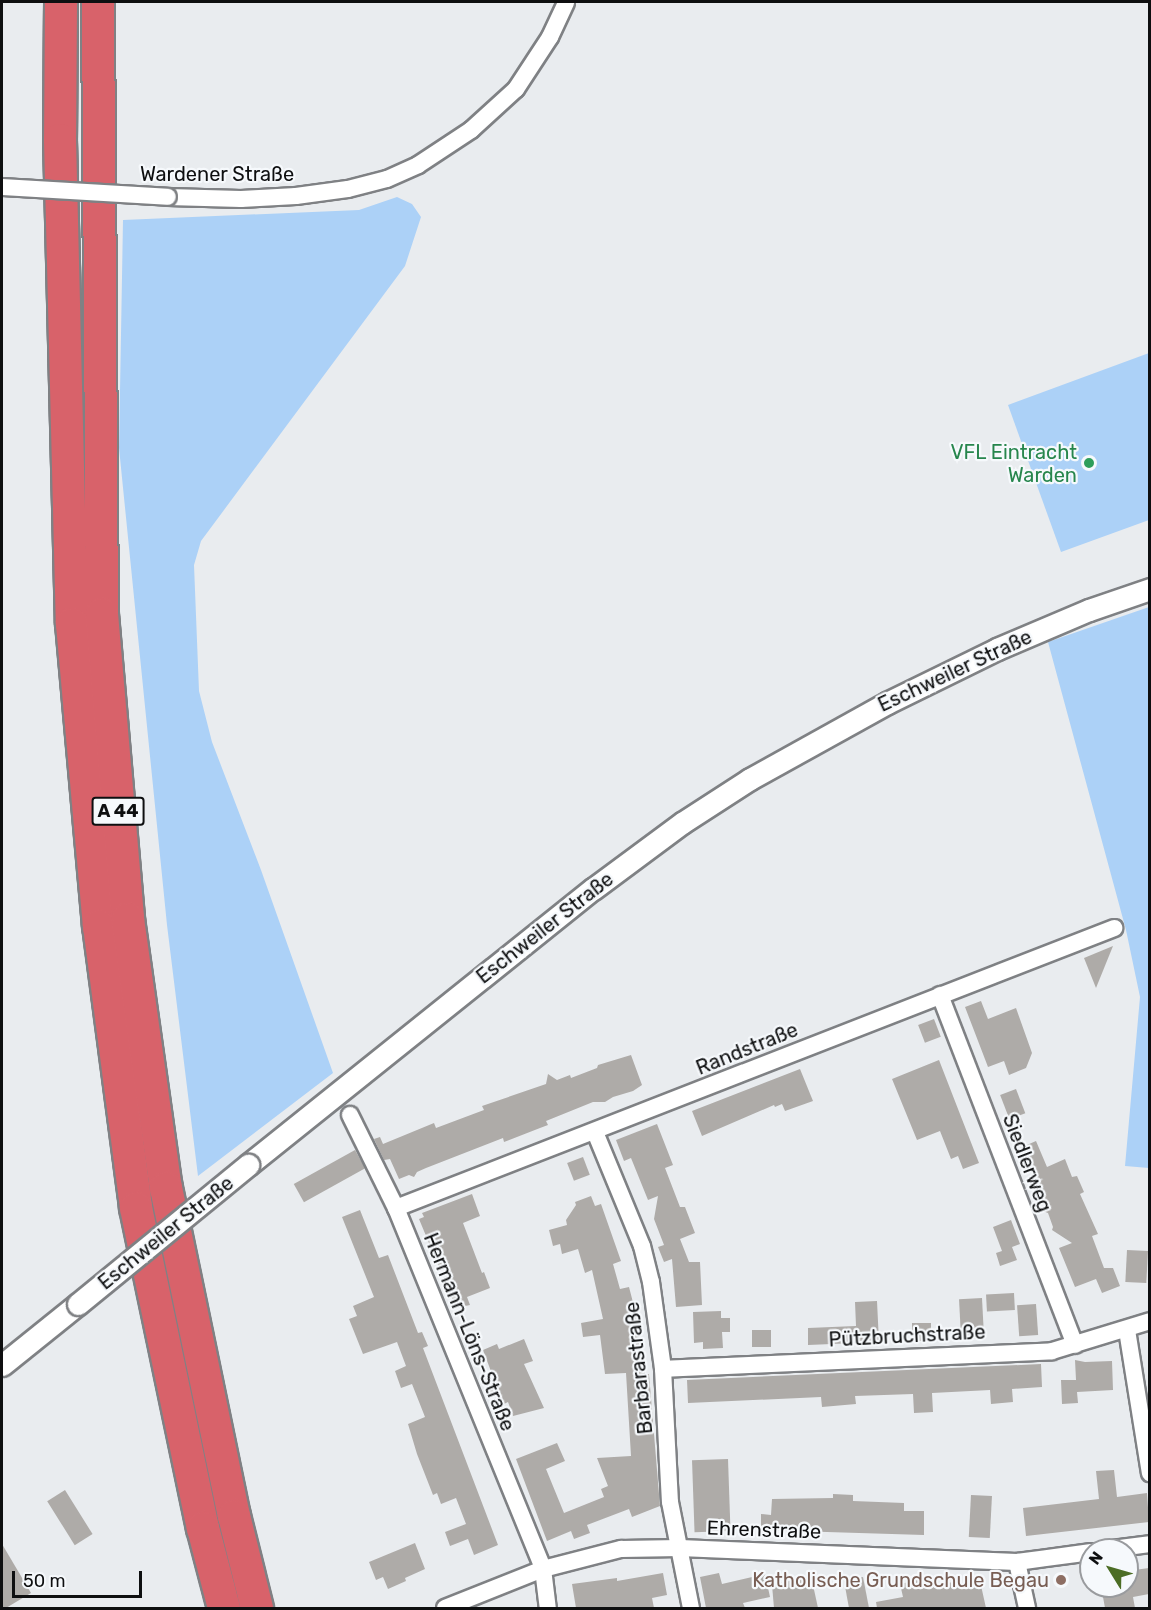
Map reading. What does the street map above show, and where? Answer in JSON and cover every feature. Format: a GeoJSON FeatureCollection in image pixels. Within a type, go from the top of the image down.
{"type":"FeatureCollection","features":[{"type":"Feature","properties":{"kind":"highway","name":"A 44"},"geometry":{"type":"LineString","coordinates":[[61,2],[60,152],[72,624],[99,926],[136,1208],[203,1528],[224,1608]]}},
{"type":"Feature","properties":{"kind":"highway","name":"A 44"},"geometry":{"type":"LineString","coordinates":[[98,2],[102,614],[128,919],[166,1188],[231,1504],[257,1608]]}},
{"type":"Feature","properties":{"kind":"street","name":"Wardener Straße"},"geometry":{"type":"LineString","coordinates":[[2,187],[241,199],[296,196],[378,182],[418,165],[471,130],[516,89],[545,45],[566,2]]}},
{"type":"Feature","properties":{"kind":"street","name":"Eschweiler Straße"},"geometry":{"type":"LineString","coordinates":[[2,1365],[593,889],[692,817],[750,779],[886,703],[997,649],[1089,610],[1149,589]]}},
{"type":"Feature","properties":{"kind":"street","name":"Randstraße"},"geometry":{"type":"LineString","coordinates":[[396,1208],[1114,928]]}},
{"type":"Feature","properties":{"kind":"street","name":"Siedlerweg"},"geometry":{"type":"LineString","coordinates":[[940,995],[1075,1345]]}},
{"type":"Feature","properties":{"kind":"street","name":"Hermann-Löns-Straße"},"geometry":{"type":"LineString","coordinates":[[350,1115],[396,1208],[543,1569],[548,1608]]}},
{"type":"Feature","properties":{"kind":"street","name":"Barbarastraße"},"geometry":{"type":"LineString","coordinates":[[595,1131],[642,1246],[651,1282],[663,1369],[670,1502],[691,1608]]}},
{"type":"Feature","properties":{"kind":"street","name":"Pützbruchstraße"},"geometry":{"type":"LineString","coordinates":[[663,1369],[1052,1350],[1149,1322]]}},
{"type":"Feature","properties":{"kind":"street"},"geometry":{"type":"LineString","coordinates":[[1127,1330],[1149,1473]]}},
{"type":"Feature","properties":{"kind":"street","name":"Ehrenstraße"},"geometry":{"type":"LineString","coordinates":[[445,1608],[543,1569],[621,1549],[680,1548],[1017,1562],[1079,1554]]}},
{"type":"Feature","properties":{"kind":"street"},"geometry":{"type":"LineString","coordinates":[[1017,1562],[1028,1608]]}},
{"type":"Feature","properties":{"kind":"shaded area"},"geometry":{"type":"Polygon","coordinates":[[[397,197],[412,204],[421,217],[405,266],[201,541],[194,565],[199,691],[212,742],[261,870],[333,1073],[198,1176],[167,925],[119,448],[123,220],[359,210],[397,197]]]}},
{"type":"Feature","properties":{"kind":"shaded area","name":"VFL Eintracht Warden"},"geometry":{"type":"Polygon","coordinates":[[[1149,353],[1149,520],[1061,552],[1008,405],[1149,353]]]}},
{"type":"Feature","properties":{"kind":"shaded area"},"geometry":{"type":"Polygon","coordinates":[[[1150,607],[1149,1168],[1125,1166],[1140,997],[1126,930],[1048,642],[1150,607]]]}},
{"type":"Feature","properties":{"kind":"building"},"geometry":{"type":"Polygon","coordinates":[[[1113,946],[1096,988],[1084,958],[1113,946]]]}},
{"type":"Feature","properties":{"kind":"building"},"geometry":{"type":"Polygon","coordinates":[[[981,1001],[988,1019],[1016,1008],[1032,1053],[1026,1068],[1009,1075],[1004,1061],[988,1067],[965,1007],[981,1001]]]}},
{"type":"Feature","properties":{"kind":"building"},"geometry":{"type":"Polygon","coordinates":[[[934,1019],[941,1037],[925,1043],[918,1025],[934,1019]]]}},
{"type":"Feature","properties":{"kind":"building"},"geometry":{"type":"Polygon","coordinates":[[[631,1055],[642,1085],[633,1091],[605,1102],[593,1102],[546,1121],[548,1125],[504,1142],[503,1138],[426,1168],[417,1172],[414,1177],[409,1175],[399,1179],[390,1159],[384,1160],[374,1139],[380,1137],[383,1144],[434,1123],[436,1128],[484,1110],[482,1106],[546,1084],[548,1074],[557,1080],[570,1075],[571,1078],[597,1068],[598,1065],[631,1055]]]}},
{"type":"Feature","properties":{"kind":"building"},"geometry":{"type":"Polygon","coordinates":[[[939,1060],[979,1163],[963,1169],[958,1156],[951,1159],[940,1131],[917,1140],[892,1079],[939,1060]]]}},
{"type":"Feature","properties":{"kind":"building"},"geometry":{"type":"Polygon","coordinates":[[[800,1069],[813,1101],[785,1111],[782,1104],[775,1107],[774,1105],[702,1136],[692,1111],[800,1069]]]}},
{"type":"Feature","properties":{"kind":"building"},"geometry":{"type":"Polygon","coordinates":[[[1016,1089],[1025,1113],[1009,1119],[1000,1095],[1016,1089]]]}},
{"type":"Feature","properties":{"kind":"building"},"geometry":{"type":"Polygon","coordinates":[[[657,1124],[673,1165],[665,1168],[680,1207],[685,1207],[695,1233],[680,1239],[689,1262],[700,1262],[702,1305],[676,1307],[672,1259],[664,1262],[658,1247],[664,1245],[654,1219],[658,1196],[648,1200],[631,1158],[624,1161],[616,1140],[657,1124]]]}},
{"type":"Feature","properties":{"kind":"building"},"geometry":{"type":"Polygon","coordinates":[[[1036,1141],[1047,1167],[1065,1159],[1072,1177],[1077,1176],[1084,1192],[1080,1194],[1098,1234],[1092,1236],[1104,1268],[1113,1268],[1120,1286],[1102,1293],[1096,1279],[1075,1287],[1059,1248],[1072,1243],[1052,1230],[1048,1213],[1043,1211],[1047,1204],[1034,1172],[1030,1173],[1020,1148],[1036,1141]]]}},
{"type":"Feature","properties":{"kind":"building"},"geometry":{"type":"Polygon","coordinates":[[[355,1150],[365,1168],[304,1202],[294,1184],[355,1150]]]}},
{"type":"Feature","properties":{"kind":"building"},"geometry":{"type":"Polygon","coordinates":[[[583,1157],[590,1175],[574,1181],[567,1163],[583,1157]]]}},
{"type":"Feature","properties":{"kind":"building"},"geometry":{"type":"Polygon","coordinates":[[[472,1194],[480,1216],[463,1223],[490,1288],[467,1297],[470,1305],[456,1308],[419,1219],[424,1217],[422,1213],[472,1194]]]}},
{"type":"Feature","properties":{"kind":"building"},"geometry":{"type":"Polygon","coordinates":[[[591,1196],[595,1206],[601,1204],[621,1261],[613,1264],[620,1289],[629,1287],[636,1314],[645,1374],[649,1374],[660,1506],[632,1517],[629,1509],[587,1525],[590,1533],[574,1539],[571,1531],[547,1541],[516,1459],[557,1443],[565,1461],[546,1469],[564,1513],[604,1497],[601,1489],[608,1486],[597,1458],[631,1456],[626,1373],[605,1374],[600,1335],[583,1337],[581,1323],[603,1319],[592,1270],[585,1273],[578,1249],[562,1254],[560,1244],[553,1246],[549,1230],[567,1225],[566,1220],[576,1205],[575,1202],[591,1196]]]}},
{"type":"Feature","properties":{"kind":"building"},"geometry":{"type":"Polygon","coordinates":[[[360,1210],[379,1258],[388,1255],[418,1333],[422,1332],[428,1346],[423,1348],[498,1545],[474,1555],[468,1539],[450,1546],[445,1532],[466,1524],[456,1498],[441,1504],[437,1493],[433,1495],[417,1454],[408,1424],[425,1417],[412,1384],[401,1388],[395,1371],[406,1366],[397,1342],[363,1354],[349,1319],[357,1316],[353,1306],[374,1297],[342,1217],[360,1210]]]}},
{"type":"Feature","properties":{"kind":"building"},"geometry":{"type":"Polygon","coordinates":[[[1011,1220],[1020,1244],[1012,1247],[1017,1260],[1000,1266],[996,1253],[1002,1251],[993,1227],[1011,1220]]]}},
{"type":"Feature","properties":{"kind":"building"},"geometry":{"type":"Polygon","coordinates":[[[1127,1250],[1148,1251],[1146,1283],[1125,1282],[1127,1250]]]}},
{"type":"Feature","properties":{"kind":"building"},"geometry":{"type":"Polygon","coordinates":[[[1014,1293],[1015,1310],[987,1311],[986,1294],[1014,1293]]]}},
{"type":"Feature","properties":{"kind":"building"},"geometry":{"type":"Polygon","coordinates":[[[982,1298],[984,1338],[961,1339],[959,1299],[982,1298]]]}},
{"type":"Feature","properties":{"kind":"building"},"geometry":{"type":"Polygon","coordinates":[[[877,1301],[879,1342],[808,1345],[808,1328],[856,1326],[855,1302],[877,1301]]]}},
{"type":"Feature","properties":{"kind":"building"},"geometry":{"type":"Polygon","coordinates":[[[1036,1304],[1038,1335],[1019,1336],[1017,1305],[1036,1304]]]}},
{"type":"Feature","properties":{"kind":"building"},"geometry":{"type":"Polygon","coordinates":[[[721,1311],[721,1318],[730,1318],[730,1332],[722,1332],[723,1348],[703,1349],[703,1342],[694,1343],[693,1312],[721,1311]]]}},
{"type":"Feature","properties":{"kind":"building"},"geometry":{"type":"Polygon","coordinates":[[[912,1323],[931,1323],[931,1341],[912,1341],[912,1323]]]}},
{"type":"Feature","properties":{"kind":"building"},"geometry":{"type":"Polygon","coordinates":[[[752,1330],[771,1330],[771,1347],[752,1347],[752,1330]]]}},
{"type":"Feature","properties":{"kind":"building"},"geometry":{"type":"Polygon","coordinates":[[[524,1339],[533,1361],[524,1364],[544,1408],[513,1416],[508,1402],[504,1404],[500,1393],[490,1397],[482,1378],[492,1374],[483,1350],[497,1344],[499,1349],[524,1339]]]}},
{"type":"Feature","properties":{"kind":"building"},"geometry":{"type":"Polygon","coordinates":[[[1075,1360],[1112,1361],[1113,1390],[1077,1392],[1078,1403],[1062,1404],[1061,1380],[1076,1380],[1075,1360]]]}},
{"type":"Feature","properties":{"kind":"building"},"geometry":{"type":"Polygon","coordinates":[[[1041,1364],[1042,1387],[1012,1389],[1013,1402],[991,1404],[990,1390],[932,1393],[933,1412],[914,1413],[913,1394],[855,1396],[856,1404],[822,1407],[821,1397],[688,1403],[687,1380],[1041,1364]]]}},
{"type":"Feature","properties":{"kind":"building"},"geometry":{"type":"Polygon","coordinates":[[[728,1459],[731,1531],[695,1532],[692,1460],[728,1459]]]}},
{"type":"Feature","properties":{"kind":"building"},"geometry":{"type":"Polygon","coordinates":[[[1114,1470],[1117,1497],[1147,1493],[1149,1522],[1026,1536],[1023,1508],[1099,1499],[1096,1471],[1114,1470]]]}},
{"type":"Feature","properties":{"kind":"building"},"geometry":{"type":"Polygon","coordinates":[[[65,1490],[93,1534],[75,1545],[47,1501],[65,1490]]]}},
{"type":"Feature","properties":{"kind":"building"},"geometry":{"type":"Polygon","coordinates":[[[833,1494],[853,1495],[853,1501],[904,1503],[904,1511],[924,1511],[924,1535],[761,1530],[761,1514],[771,1515],[772,1499],[833,1498],[833,1494]]]}},
{"type":"Feature","properties":{"kind":"building"},"geometry":{"type":"Polygon","coordinates":[[[971,1495],[992,1496],[990,1538],[969,1537],[971,1495]]]}},
{"type":"Feature","properties":{"kind":"building"},"geometry":{"type":"Polygon","coordinates":[[[415,1543],[425,1569],[388,1589],[383,1577],[376,1580],[369,1562],[415,1543]]]}},
{"type":"Feature","properties":{"kind":"building"},"geometry":{"type":"Polygon","coordinates":[[[2,1544],[31,1593],[6,1608],[2,1608],[2,1544]]]}},
{"type":"Feature","properties":{"kind":"building"},"geometry":{"type":"Polygon","coordinates":[[[1149,1568],[1149,1594],[1139,1596],[1139,1569],[1149,1568]]]}},
{"type":"Feature","properties":{"kind":"building"},"geometry":{"type":"Polygon","coordinates":[[[663,1573],[667,1595],[652,1598],[654,1608],[576,1608],[572,1584],[617,1578],[617,1581],[663,1573]]]}},
{"type":"Feature","properties":{"kind":"building"},"geometry":{"type":"Polygon","coordinates":[[[719,1573],[722,1584],[765,1574],[770,1597],[743,1603],[745,1608],[706,1608],[700,1577],[719,1573]]]}},
{"type":"Feature","properties":{"kind":"building"},"geometry":{"type":"Polygon","coordinates":[[[811,1576],[818,1608],[774,1608],[772,1585],[811,1576]]]}},
{"type":"Feature","properties":{"kind":"building"},"geometry":{"type":"Polygon","coordinates":[[[863,1577],[869,1608],[849,1608],[844,1581],[863,1577]]]}},
{"type":"Feature","properties":{"kind":"building"},"geometry":{"type":"Polygon","coordinates":[[[918,1580],[920,1589],[953,1582],[954,1587],[980,1581],[986,1608],[877,1608],[876,1602],[903,1597],[900,1584],[918,1580]]]}},
{"type":"Feature","properties":{"kind":"building"},"geometry":{"type":"Polygon","coordinates":[[[1103,1598],[1133,1598],[1135,1608],[1105,1608],[1103,1598]]]}},
{"type":"Feature","properties":{"kind":"place","name":"VFL Eintracht Warden"},"geometry":{"type":"Point","coordinates":[1089,463]}},
{"type":"Feature","properties":{"kind":"place","name":"Katholische Grundschule Begau"},"geometry":{"type":"Point","coordinates":[1061,1580]}}]}
